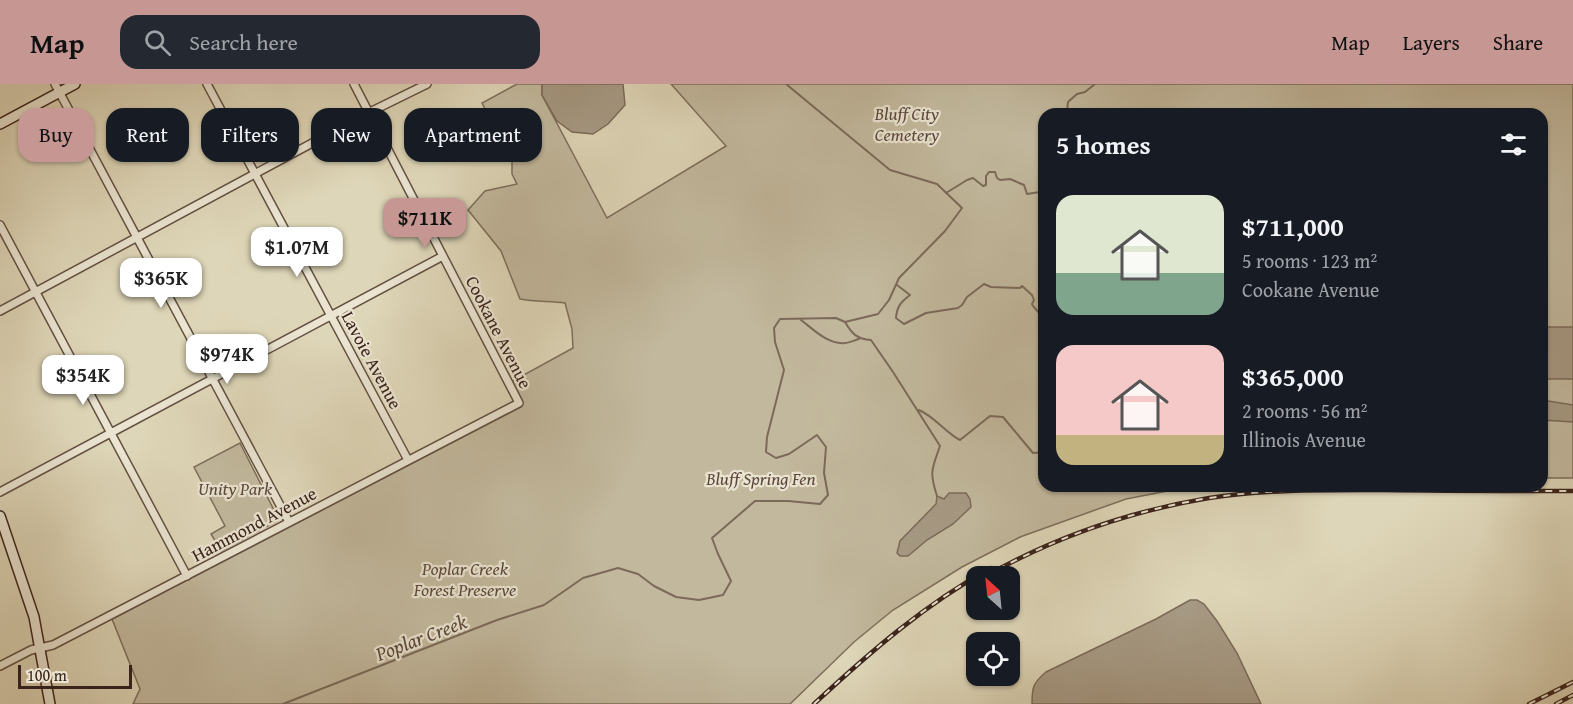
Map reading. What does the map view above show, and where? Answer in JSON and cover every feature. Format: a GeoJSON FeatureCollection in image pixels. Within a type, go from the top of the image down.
{"type":"FeatureCollection","features":[{"type":"Feature","properties":{"kind":"main road"},"geometry":{"type":"LineString","coordinates":[[0,124],[57,88],[75,84]]}},
{"type":"Feature","properties":{"kind":"main road"},"geometry":{"type":"LineString","coordinates":[[0,516],[34,617],[50,704]]}},
{"type":"Feature","properties":{"kind":"street","name":"Lavoie Avenue"},"geometry":{"type":"LineString","coordinates":[[207,84],[408,460]]}},
{"type":"Feature","properties":{"kind":"street","name":"Cookane Avenue"},"geometry":{"type":"LineString","coordinates":[[354,84],[366,108]]}},
{"type":"Feature","properties":{"kind":"street"},"geometry":{"type":"LineString","coordinates":[[379,108],[427,84]]}},
{"type":"Feature","properties":{"kind":"street"},"geometry":{"type":"LineString","coordinates":[[57,88],[289,522]]}},
{"type":"Feature","properties":{"kind":"street"},"geometry":{"type":"LineString","coordinates":[[0,310],[311,144]]}},
{"type":"Feature","properties":{"kind":"street","name":"Cookane Avenue"},"geometry":{"type":"LineString","coordinates":[[392,157],[519,403]]}},
{"type":"Feature","properties":{"kind":"street"},"geometry":{"type":"LineString","coordinates":[[0,225],[187,576]]}},
{"type":"Feature","properties":{"kind":"street"},"geometry":{"type":"LineString","coordinates":[[0,492],[443,256]]}},
{"type":"Feature","properties":{"kind":"street","name":"Hammond Avenue"},"geometry":{"type":"LineString","coordinates":[[0,666],[31,650],[53,645],[519,403]]}},
{"type":"Feature","properties":{"kind":"green space"},"geometry":{"type":"Polygon","coordinates":[[[517,84],[542,84],[542,95],[607,218],[726,146],[671,84],[1573,84],[1573,478],[1548,478],[1548,108],[1038,108],[1038,492],[1162,492],[1126,499],[1020,537],[962,567],[893,610],[854,642],[790,704],[133,704],[140,689],[112,619],[521,407],[509,383],[573,348],[572,329],[565,303],[520,299],[501,251],[468,210],[485,191],[517,184],[512,174],[512,162],[542,162],[542,108],[485,108],[482,103],[517,84]]]}},
{"type":"Feature","properties":{"kind":"green space","name":"Unity Park"},"geometry":{"type":"Polygon","coordinates":[[[240,443],[278,518],[275,522],[221,551],[211,534],[225,526],[194,467],[240,443]]]}},
{"type":"Feature","properties":{"kind":"shaded area"},"geometry":{"type":"Polygon","coordinates":[[[542,84],[623,84],[625,105],[608,124],[593,134],[572,132],[557,121],[542,95],[542,84]]]}},
{"type":"Feature","properties":{"kind":"shaded area"},"geometry":{"type":"Polygon","coordinates":[[[1548,327],[1573,327],[1573,379],[1548,379],[1548,327]]]}},
{"type":"Feature","properties":{"kind":"shaded area"},"geometry":{"type":"Polygon","coordinates":[[[1548,401],[1573,405],[1573,422],[1548,420],[1548,401]]]}},
{"type":"Feature","properties":{"kind":"shaded area"},"geometry":{"type":"Polygon","coordinates":[[[949,493],[966,493],[971,507],[953,524],[927,540],[908,556],[900,556],[897,553],[900,541],[936,504],[937,496],[944,499],[949,493]]]}},
{"type":"Feature","properties":{"kind":"shaded area"},"geometry":{"type":"Polygon","coordinates":[[[1190,600],[1197,600],[1204,604],[1217,621],[1237,653],[1261,704],[1032,704],[1034,686],[1046,672],[1190,600]]]}},
{"type":"Feature","properties":{"kind":"waterway","name":"Poplar Creek"},"geometry":{"type":"LineString","coordinates":[[283,704],[497,620],[544,605],[583,578],[618,568],[638,574],[654,586],[676,597],[699,600],[723,595],[731,581],[712,538],[755,501],[820,504],[828,495],[824,473],[826,447],[817,435],[789,454],[776,458],[766,452],[767,437],[784,370],[775,342],[774,328],[780,319],[836,318],[845,322],[878,314],[889,300],[899,278],[945,231],[962,208],[937,184],[890,170],[786,84]]}},
{"type":"Feature","properties":{"kind":"waterway"},"geometry":{"type":"LineString","coordinates":[[1067,108],[1068,102],[1077,94],[1085,92],[1095,84]]}},
{"type":"Feature","properties":{"kind":"waterway"},"geometry":{"type":"LineString","coordinates":[[946,193],[973,178],[983,186],[986,185],[986,176],[989,172],[995,172],[1000,180],[1010,179],[1024,185],[1027,194],[1038,192]]}},
{"type":"Feature","properties":{"kind":"waterway"},"geometry":{"type":"LineString","coordinates":[[897,285],[910,295],[897,310],[896,318],[904,324],[926,313],[958,308],[967,297],[984,284],[991,287],[1020,288],[1022,286],[1032,295],[1034,300],[1032,304],[1038,312]]}},
{"type":"Feature","properties":{"kind":"waterway","name":"Poplar Creek"},"geometry":{"type":"LineString","coordinates":[[801,320],[821,336],[833,342],[847,343],[859,339]]}},
{"type":"Feature","properties":{"kind":"waterway"},"geometry":{"type":"LineString","coordinates":[[845,322],[855,335],[871,340],[940,446],[932,470],[937,496]]}},
{"type":"Feature","properties":{"kind":"waterway"},"geometry":{"type":"LineString","coordinates":[[919,410],[960,440],[990,416],[1003,417],[1033,453],[1038,453]]}},
{"type":"Feature","properties":{"kind":"railway"},"geometry":{"type":"LineString","coordinates":[[1548,491],[1573,491]]}},
{"type":"Feature","properties":{"kind":"railway"},"geometry":{"type":"LineString","coordinates":[[1005,566],[1039,549],[1094,527],[1151,510],[1209,498],[1275,492]]}},
{"type":"Feature","properties":{"kind":"railway"},"geometry":{"type":"LineString","coordinates":[[814,704],[898,630],[966,583]]}},
{"type":"Feature","properties":{"kind":"railway"},"geometry":{"type":"LineString","coordinates":[[1529,704],[1573,682]]}},
{"type":"Feature","properties":{"kind":"railway"},"geometry":{"type":"LineString","coordinates":[[1556,704],[1573,695]]}},
{"type":"Feature","properties":{"kind":"park label","name":"Bluff City Cemetery"},"geometry":{"type":"Point","coordinates":[907,123]}},
{"type":"Feature","properties":{"kind":"park label","name":"Bluff Spring Fen"},"geometry":{"type":"Point","coordinates":[761,478]}},
{"type":"Feature","properties":{"kind":"park label","name":"Poplar Creek Forest Preserve"},"geometry":{"type":"Point","coordinates":[465,578]}}]}
